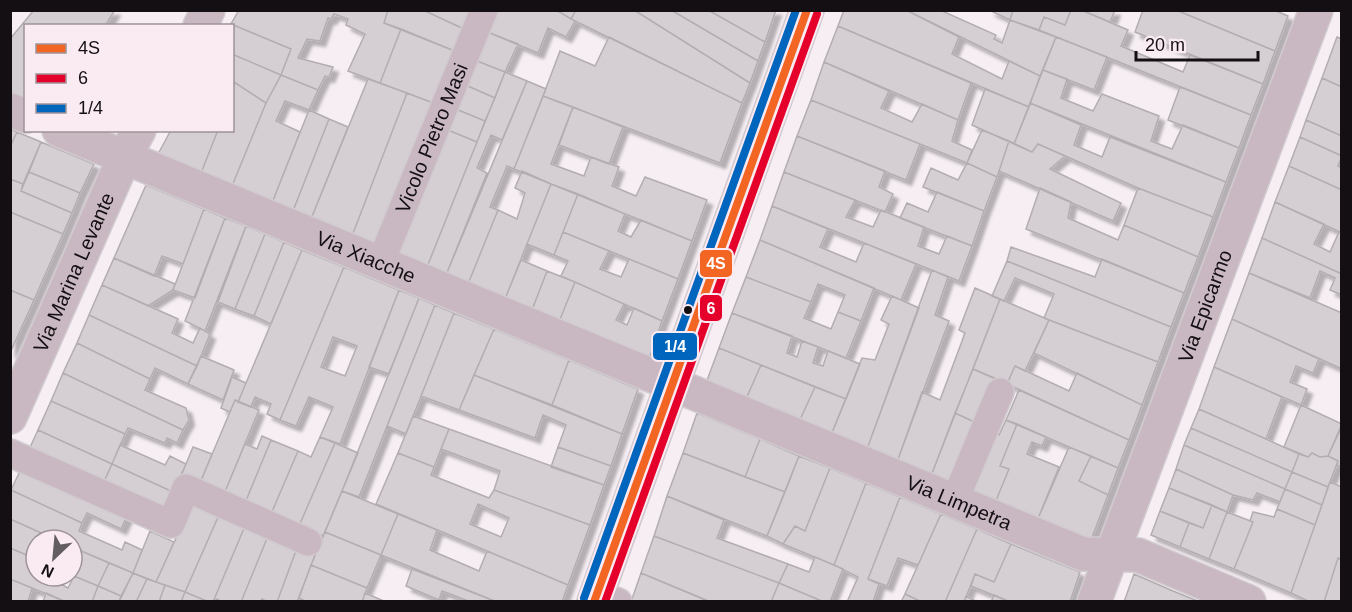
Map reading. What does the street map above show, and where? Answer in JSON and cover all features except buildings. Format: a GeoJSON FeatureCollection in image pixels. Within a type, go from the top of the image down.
{"type":"FeatureCollection","features":[{"type":"Feature","properties":{"kind":"street"},"geometry":{"type":"LineString","coordinates":[[201,24],[208,10]]}},
{"type":"Feature","properties":{"kind":"street","name":"Vicolo Pietro Masi"},"geometry":{"type":"LineString","coordinates":[[380,264],[484,10]]}},
{"type":"Feature","properties":{"kind":"street"},"geometry":{"type":"LineString","coordinates":[[603,599],[672,384],[807,10]]}},
{"type":"Feature","properties":{"kind":"street","name":"Via Epicarmo"},"geometry":{"type":"LineString","coordinates":[[1094,602],[1316,10]]}},
{"type":"Feature","properties":{"kind":"street","name":"Via Xiacche"},"geometry":{"type":"LineString","coordinates":[[64,132],[672,384]]}},
{"type":"Feature","properties":{"kind":"street","name":"Via Marina Levante"},"geometry":{"type":"LineString","coordinates":[[10,417],[123,158],[138,132]]}},
{"type":"Feature","properties":{"kind":"street","name":"Via Limpetra"},"geometry":{"type":"LineString","coordinates":[[672,384],[1083,554],[1138,555],[1249,602]]}},
{"type":"Feature","properties":{"kind":"street"},"geometry":{"type":"LineString","coordinates":[[955,501],[1000,392]]}},
{"type":"Feature","properties":{"kind":"street"},"geometry":{"type":"LineString","coordinates":[[10,453],[171,524],[186,488],[308,542]]}},
{"type":"Feature","properties":{"kind":"transit line","name":"1/4"},"geometry":{"type":"LineString","coordinates":[[584,598],[796,10]]}},
{"type":"Feature","properties":{"kind":"transit line","name":"4S"},"geometry":{"type":"LineString","coordinates":[[594,602],[807,10]]}},
{"type":"Feature","properties":{"kind":"transit line","name":"6"},"geometry":{"type":"LineString","coordinates":[[605,602],[817,14]]}}]}
